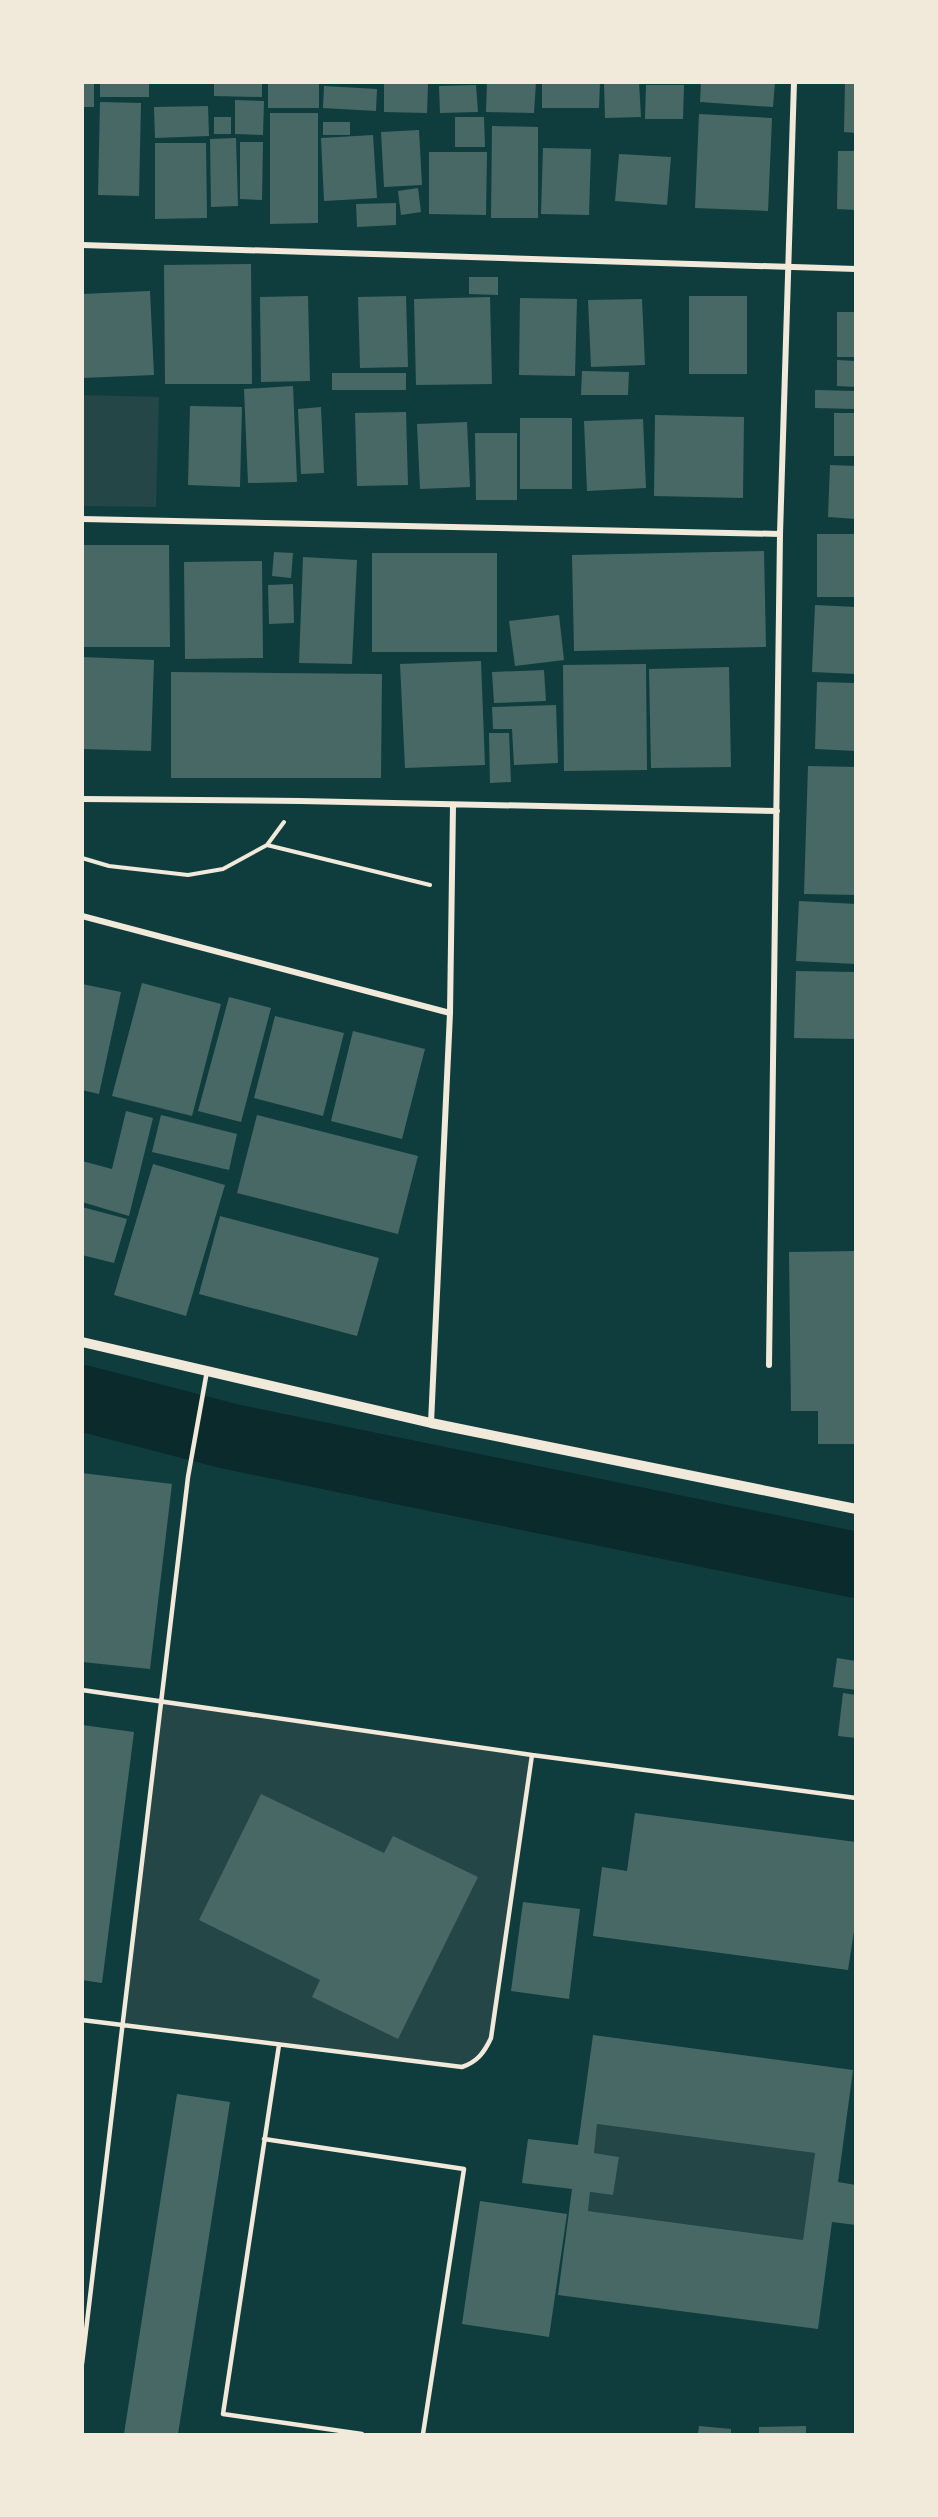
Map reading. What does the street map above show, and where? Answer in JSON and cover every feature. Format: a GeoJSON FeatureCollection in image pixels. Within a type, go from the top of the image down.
{"type":"FeatureCollection","features":[{"type":"Feature","properties":{"kind":"street"},"geometry":{"type":"LineString","coordinates":[[769,1365],[780,534],[794,82]]}},
{"type":"Feature","properties":{"kind":"street"},"geometry":{"type":"LineString","coordinates":[[82,245],[855,269]]}},
{"type":"Feature","properties":{"kind":"street"},"geometry":{"type":"LineString","coordinates":[[82,519],[780,534]]}},
{"type":"Feature","properties":{"kind":"street"},"geometry":{"type":"LineString","coordinates":[[82,799],[777,811]]}},
{"type":"Feature","properties":{"kind":"street"},"geometry":{"type":"LineString","coordinates":[[431,1423],[450,1013],[453,804]]}},
{"type":"Feature","properties":{"kind":"street"},"geometry":{"type":"LineString","coordinates":[[82,916],[450,1013]]}},
{"type":"Feature","properties":{"kind":"street"},"geometry":{"type":"LineString","coordinates":[[82,1342],[431,1423],[855,1509]]}},
{"type":"Feature","properties":{"kind":"lane"},"geometry":{"type":"LineString","coordinates":[[82,2364],[189,1465],[207,1371]]}},
{"type":"Feature","properties":{"kind":"lane"},"geometry":{"type":"LineString","coordinates":[[82,1690],[532,1755],[855,1798]]}},
{"type":"Feature","properties":{"kind":"lane"},"geometry":{"type":"LineString","coordinates":[[82,2020],[462,2067],[478,2059],[490,2038],[532,1755]]}},
{"type":"Feature","properties":{"kind":"lane"},"geometry":{"type":"LineString","coordinates":[[279,2045],[223,2414],[362,2434]]}},
{"type":"Feature","properties":{"kind":"lane"},"geometry":{"type":"LineString","coordinates":[[264,2139],[464,2169],[423,2434]]}},
{"type":"Feature","properties":{"kind":"path"},"geometry":{"type":"LineString","coordinates":[[82,858],[109,866],[188,875],[223,869],[267,845],[300,801]]}},
{"type":"Feature","properties":{"kind":"path"},"geometry":{"type":"LineString","coordinates":[[267,845],[452,890]]}},
{"type":"Feature","properties":{"kind":"shaded area"},"geometry":{"type":"Polygon","coordinates":[[[83,395],[159,397],[156,507],[83,506],[83,395]]]}},
{"type":"Feature","properties":{"kind":"shaded area"},"geometry":{"type":"Polygon","coordinates":[[[161,1701],[532,1755],[491,2038],[478,2059],[462,2067],[122,2026],[161,1701]]]}},
{"type":"Feature","properties":{"kind":"shaded area"},"geometry":{"type":"Polygon","coordinates":[[[597,2124],[815,2153],[803,2240],[588,2211],[590,2192],[613,2195],[619,2157],[594,2153],[597,2124]]]}},
{"type":"Feature","properties":{"kind":"building"},"geometry":{"type":"Polygon","coordinates":[[[82,82],[94,82],[94,107],[82,107],[82,82]]]}},
{"type":"Feature","properties":{"kind":"building"},"geometry":{"type":"Polygon","coordinates":[[[100,82],[149,82],[149,97],[100,97],[100,82]]]}},
{"type":"Feature","properties":{"kind":"building"},"geometry":{"type":"Polygon","coordinates":[[[214,82],[262,82],[262,97],[214,96],[214,82]]]}},
{"type":"Feature","properties":{"kind":"building"},"geometry":{"type":"Polygon","coordinates":[[[487,82],[536,82],[534,113],[486,112],[487,82]]]}},
{"type":"Feature","properties":{"kind":"building"},"geometry":{"type":"Polygon","coordinates":[[[542,82],[600,82],[599,108],[542,108],[542,82]]]}},
{"type":"Feature","properties":{"kind":"building"},"geometry":{"type":"Polygon","coordinates":[[[604,82],[639,82],[641,117],[605,118],[604,82]]]}},
{"type":"Feature","properties":{"kind":"building"},"geometry":{"type":"Polygon","coordinates":[[[701,82],[775,82],[773,107],[700,102],[701,82]]]}},
{"type":"Feature","properties":{"kind":"building"},"geometry":{"type":"Polygon","coordinates":[[[845,82],[856,82],[856,133],[844,132],[845,82]]]}},
{"type":"Feature","properties":{"kind":"building"},"geometry":{"type":"Polygon","coordinates":[[[384,83],[428,84],[427,113],[384,112],[384,83]]]}},
{"type":"Feature","properties":{"kind":"building"},"geometry":{"type":"Polygon","coordinates":[[[268,84],[319,84],[319,108],[268,108],[268,84]]]}},
{"type":"Feature","properties":{"kind":"building"},"geometry":{"type":"Polygon","coordinates":[[[476,85],[478,112],[440,113],[439,86],[476,85]]]}},
{"type":"Feature","properties":{"kind":"building"},"geometry":{"type":"Polygon","coordinates":[[[646,85],[684,85],[683,119],[645,119],[646,85]]]}},
{"type":"Feature","properties":{"kind":"building"},"geometry":{"type":"Polygon","coordinates":[[[324,86],[377,89],[376,111],[323,108],[324,86]]]}},
{"type":"Feature","properties":{"kind":"building"},"geometry":{"type":"Polygon","coordinates":[[[235,100],[264,101],[263,135],[235,134],[235,100]]]}},
{"type":"Feature","properties":{"kind":"building"},"geometry":{"type":"Polygon","coordinates":[[[100,102],[141,103],[139,196],[98,195],[100,102]]]}},
{"type":"Feature","properties":{"kind":"building"},"geometry":{"type":"Polygon","coordinates":[[[208,106],[209,136],[155,138],[154,107],[208,106]]]}},
{"type":"Feature","properties":{"kind":"building"},"geometry":{"type":"Polygon","coordinates":[[[270,113],[318,113],[318,223],[270,224],[270,113]]]}},
{"type":"Feature","properties":{"kind":"building"},"geometry":{"type":"Polygon","coordinates":[[[699,114],[772,118],[768,211],[695,208],[699,114]]]}},
{"type":"Feature","properties":{"kind":"building"},"geometry":{"type":"Polygon","coordinates":[[[214,117],[231,117],[231,134],[214,134],[214,117]]]}},
{"type":"Feature","properties":{"kind":"building"},"geometry":{"type":"Polygon","coordinates":[[[455,117],[484,117],[485,147],[455,147],[455,117]]]}},
{"type":"Feature","properties":{"kind":"building"},"geometry":{"type":"Polygon","coordinates":[[[323,122],[350,122],[350,135],[323,135],[323,122]]]}},
{"type":"Feature","properties":{"kind":"building"},"geometry":{"type":"Polygon","coordinates":[[[492,126],[538,127],[538,218],[491,218],[492,126]]]}},
{"type":"Feature","properties":{"kind":"building"},"geometry":{"type":"Polygon","coordinates":[[[419,130],[422,185],[384,187],[381,132],[419,130]]]}},
{"type":"Feature","properties":{"kind":"building"},"geometry":{"type":"Polygon","coordinates":[[[373,135],[377,198],[324,201],[321,138],[373,135]]]}},
{"type":"Feature","properties":{"kind":"building"},"geometry":{"type":"Polygon","coordinates":[[[236,138],[238,206],[211,207],[210,139],[236,138]]]}},
{"type":"Feature","properties":{"kind":"building"},"geometry":{"type":"Polygon","coordinates":[[[240,142],[263,142],[262,200],[240,199],[240,142]]]}},
{"type":"Feature","properties":{"kind":"building"},"geometry":{"type":"Polygon","coordinates":[[[155,143],[206,143],[207,218],[155,219],[155,143]]]}},
{"type":"Feature","properties":{"kind":"building"},"geometry":{"type":"Polygon","coordinates":[[[543,148],[591,149],[589,215],[541,214],[543,148]]]}},
{"type":"Feature","properties":{"kind":"building"},"geometry":{"type":"Polygon","coordinates":[[[838,151],[856,151],[856,210],[837,209],[838,151]]]}},
{"type":"Feature","properties":{"kind":"building"},"geometry":{"type":"Polygon","coordinates":[[[429,152],[487,152],[486,215],[429,214],[429,152]]]}},
{"type":"Feature","properties":{"kind":"building"},"geometry":{"type":"Polygon","coordinates":[[[619,154],[671,157],[667,205],[615,201],[619,154]]]}},
{"type":"Feature","properties":{"kind":"building"},"geometry":{"type":"Polygon","coordinates":[[[418,188],[421,212],[401,215],[398,191],[418,188]]]}},
{"type":"Feature","properties":{"kind":"building"},"geometry":{"type":"Polygon","coordinates":[[[396,203],[396,225],[357,227],[356,204],[396,203]]]}},
{"type":"Feature","properties":{"kind":"building"},"geometry":{"type":"Polygon","coordinates":[[[251,264],[252,384],[165,384],[164,265],[251,264]]]}},
{"type":"Feature","properties":{"kind":"building"},"geometry":{"type":"Polygon","coordinates":[[[469,277],[498,277],[498,295],[469,294],[469,277]]]}},
{"type":"Feature","properties":{"kind":"building"},"geometry":{"type":"Polygon","coordinates":[[[150,291],[154,375],[82,378],[82,294],[150,291]]]}},
{"type":"Feature","properties":{"kind":"building"},"geometry":{"type":"Polygon","coordinates":[[[308,296],[310,381],[261,382],[260,297],[308,296]]]}},
{"type":"Feature","properties":{"kind":"building"},"geometry":{"type":"Polygon","coordinates":[[[406,296],[408,367],[360,368],[358,297],[406,296]]]}},
{"type":"Feature","properties":{"kind":"building"},"geometry":{"type":"Polygon","coordinates":[[[689,296],[747,296],[747,374],[689,374],[689,296]]]}},
{"type":"Feature","properties":{"kind":"building"},"geometry":{"type":"Polygon","coordinates":[[[490,297],[492,384],[416,385],[414,299],[490,297]]]}},
{"type":"Feature","properties":{"kind":"building"},"geometry":{"type":"Polygon","coordinates":[[[520,298],[577,299],[575,376],[519,375],[520,298]]]}},
{"type":"Feature","properties":{"kind":"building"},"geometry":{"type":"Polygon","coordinates":[[[642,299],[645,365],[591,367],[588,300],[642,299]]]}},
{"type":"Feature","properties":{"kind":"building"},"geometry":{"type":"Polygon","coordinates":[[[837,312],[856,312],[856,357],[837,357],[837,312]]]}},
{"type":"Feature","properties":{"kind":"building"},"geometry":{"type":"Polygon","coordinates":[[[837,360],[856,361],[856,387],[837,386],[837,360]]]}},
{"type":"Feature","properties":{"kind":"building"},"geometry":{"type":"Polygon","coordinates":[[[582,371],[629,372],[628,395],[581,395],[582,371]]]}},
{"type":"Feature","properties":{"kind":"building"},"geometry":{"type":"Polygon","coordinates":[[[332,373],[406,373],[406,390],[332,390],[332,373]]]}},
{"type":"Feature","properties":{"kind":"building"},"geometry":{"type":"Polygon","coordinates":[[[293,386],[297,482],[248,483],[244,389],[293,386]]]}},
{"type":"Feature","properties":{"kind":"building"},"geometry":{"type":"Polygon","coordinates":[[[815,390],[856,391],[856,409],[815,408],[815,390]]]}},
{"type":"Feature","properties":{"kind":"building"},"geometry":{"type":"Polygon","coordinates":[[[190,406],[242,407],[240,487],[188,485],[190,406]]]}},
{"type":"Feature","properties":{"kind":"building"},"geometry":{"type":"Polygon","coordinates":[[[321,407],[324,473],[301,474],[298,409],[321,407]]]}},
{"type":"Feature","properties":{"kind":"building"},"geometry":{"type":"Polygon","coordinates":[[[406,412],[408,485],[357,486],[355,413],[406,412]]]}},
{"type":"Feature","properties":{"kind":"building"},"geometry":{"type":"Polygon","coordinates":[[[834,413],[856,413],[856,456],[834,456],[834,413]]]}},
{"type":"Feature","properties":{"kind":"building"},"geometry":{"type":"Polygon","coordinates":[[[655,415],[744,417],[743,498],[654,496],[655,415]]]}},
{"type":"Feature","properties":{"kind":"building"},"geometry":{"type":"Polygon","coordinates":[[[520,418],[572,418],[572,489],[520,489],[520,418]]]}},
{"type":"Feature","properties":{"kind":"building"},"geometry":{"type":"Polygon","coordinates":[[[643,419],[646,488],[587,491],[584,421],[643,419]]]}},
{"type":"Feature","properties":{"kind":"building"},"geometry":{"type":"Polygon","coordinates":[[[467,422],[470,487],[420,489],[417,424],[467,422]]]}},
{"type":"Feature","properties":{"kind":"building"},"geometry":{"type":"Polygon","coordinates":[[[475,433],[517,433],[517,500],[476,500],[475,433]]]}},
{"type":"Feature","properties":{"kind":"building"},"geometry":{"type":"Polygon","coordinates":[[[830,465],[856,466],[856,519],[828,517],[830,465]]]}},
{"type":"Feature","properties":{"kind":"building"},"geometry":{"type":"Polygon","coordinates":[[[817,534],[856,534],[856,597],[817,597],[817,534]]]}},
{"type":"Feature","properties":{"kind":"building"},"geometry":{"type":"Polygon","coordinates":[[[82,545],[169,545],[170,647],[82,647],[82,545]]]}},
{"type":"Feature","properties":{"kind":"building"},"geometry":{"type":"Polygon","coordinates":[[[764,551],[766,647],[574,651],[572,555],[764,551]]]}},
{"type":"Feature","properties":{"kind":"building"},"geometry":{"type":"Polygon","coordinates":[[[274,552],[293,553],[291,578],[272,576],[274,552]]]}},
{"type":"Feature","properties":{"kind":"building"},"geometry":{"type":"Polygon","coordinates":[[[372,553],[497,553],[497,652],[372,652],[372,553]]]}},
{"type":"Feature","properties":{"kind":"building"},"geometry":{"type":"Polygon","coordinates":[[[303,557],[357,560],[352,664],[299,663],[303,557]]]}},
{"type":"Feature","properties":{"kind":"building"},"geometry":{"type":"Polygon","coordinates":[[[262,561],[263,658],[185,659],[184,562],[262,561]]]}},
{"type":"Feature","properties":{"kind":"building"},"geometry":{"type":"Polygon","coordinates":[[[293,584],[294,623],[269,624],[268,585],[293,584]]]}},
{"type":"Feature","properties":{"kind":"building"},"geometry":{"type":"Polygon","coordinates":[[[815,605],[856,607],[856,674],[812,672],[815,605]]]}},
{"type":"Feature","properties":{"kind":"building"},"geometry":{"type":"Polygon","coordinates":[[[559,615],[564,660],[515,666],[509,621],[559,615]]]}},
{"type":"Feature","properties":{"kind":"building"},"geometry":{"type":"Polygon","coordinates":[[[82,657],[154,660],[151,751],[82,749],[82,657]]]}},
{"type":"Feature","properties":{"kind":"building"},"geometry":{"type":"Polygon","coordinates":[[[481,661],[485,765],[405,768],[400,664],[481,661]]]}},
{"type":"Feature","properties":{"kind":"building"},"geometry":{"type":"Polygon","coordinates":[[[646,664],[647,770],[564,771],[563,665],[646,664]]]}},
{"type":"Feature","properties":{"kind":"building"},"geometry":{"type":"Polygon","coordinates":[[[729,667],[731,767],[651,768],[649,669],[729,667]]]}},
{"type":"Feature","properties":{"kind":"building"},"geometry":{"type":"Polygon","coordinates":[[[544,670],[546,701],[494,703],[492,672],[544,670]]]}},
{"type":"Feature","properties":{"kind":"building"},"geometry":{"type":"Polygon","coordinates":[[[171,672],[382,674],[381,778],[171,778],[171,672]]]}},
{"type":"Feature","properties":{"kind":"building"},"geometry":{"type":"Polygon","coordinates":[[[817,682],[856,683],[856,751],[815,749],[817,682]]]}},
{"type":"Feature","properties":{"kind":"building"},"geometry":{"type":"Polygon","coordinates":[[[556,705],[558,763],[514,765],[512,729],[493,729],[492,707],[556,705]]]}},
{"type":"Feature","properties":{"kind":"building"},"geometry":{"type":"Polygon","coordinates":[[[489,733],[509,733],[511,782],[490,783],[489,733]]]}},
{"type":"Feature","properties":{"kind":"building"},"geometry":{"type":"Polygon","coordinates":[[[808,766],[856,767],[856,895],[804,894],[808,766]]]}},
{"type":"Feature","properties":{"kind":"building"},"geometry":{"type":"Polygon","coordinates":[[[799,901],[856,904],[856,964],[796,961],[799,901]]]}},
{"type":"Feature","properties":{"kind":"building"},"geometry":{"type":"Polygon","coordinates":[[[796,971],[856,972],[856,1039],[794,1038],[796,971]]]}},
{"type":"Feature","properties":{"kind":"building"},"geometry":{"type":"Polygon","coordinates":[[[142,983],[221,1004],[192,1116],[112,1096],[142,983]]]}},
{"type":"Feature","properties":{"kind":"building"},"geometry":{"type":"Polygon","coordinates":[[[82,984],[121,992],[99,1094],[82,1090],[82,984]]]}},
{"type":"Feature","properties":{"kind":"building"},"geometry":{"type":"Polygon","coordinates":[[[229,997],[271,1008],[241,1122],[198,1111],[229,997]]]}},
{"type":"Feature","properties":{"kind":"building"},"geometry":{"type":"Polygon","coordinates":[[[275,1016],[344,1033],[323,1116],[254,1098],[275,1016]]]}},
{"type":"Feature","properties":{"kind":"building"},"geometry":{"type":"Polygon","coordinates":[[[353,1031],[425,1049],[402,1139],[331,1121],[353,1031]]]}},
{"type":"Feature","properties":{"kind":"building"},"geometry":{"type":"Polygon","coordinates":[[[126,1111],[153,1118],[129,1216],[82,1202],[82,1161],[112,1169],[126,1111]]]}},
{"type":"Feature","properties":{"kind":"building"},"geometry":{"type":"Polygon","coordinates":[[[161,1115],[237,1134],[229,1170],[152,1152],[161,1115]]]}},
{"type":"Feature","properties":{"kind":"building"},"geometry":{"type":"Polygon","coordinates":[[[257,1115],[418,1156],[398,1234],[237,1193],[257,1115]]]}},
{"type":"Feature","properties":{"kind":"building"},"geometry":{"type":"Polygon","coordinates":[[[153,1164],[225,1185],[186,1316],[114,1295],[153,1164]]]}},
{"type":"Feature","properties":{"kind":"building"},"geometry":{"type":"Polygon","coordinates":[[[82,1207],[127,1219],[114,1263],[82,1255],[82,1207]]]}},
{"type":"Feature","properties":{"kind":"building"},"geometry":{"type":"Polygon","coordinates":[[[220,1216],[379,1258],[357,1336],[199,1294],[220,1216]]]}},
{"type":"Feature","properties":{"kind":"building"},"geometry":{"type":"Polygon","coordinates":[[[856,1251],[856,1444],[818,1444],[818,1411],[791,1411],[789,1252],[856,1251]]]}},
{"type":"Feature","properties":{"kind":"building"},"geometry":{"type":"Polygon","coordinates":[[[82,1473],[172,1484],[150,1669],[82,1662],[82,1473]]]}},
{"type":"Feature","properties":{"kind":"building"},"geometry":{"type":"Polygon","coordinates":[[[837,1658],[856,1661],[856,1690],[833,1687],[837,1658]]]}},
{"type":"Feature","properties":{"kind":"building"},"geometry":{"type":"Polygon","coordinates":[[[843,1693],[856,1695],[856,1738],[838,1736],[843,1693]]]}},
{"type":"Feature","properties":{"kind":"building"},"geometry":{"type":"Polygon","coordinates":[[[82,1725],[134,1732],[102,1983],[82,1980],[82,1725]]]}},
{"type":"Feature","properties":{"kind":"building"},"geometry":{"type":"Polygon","coordinates":[[[261,1794],[384,1853],[393,1836],[478,1877],[398,2039],[312,1997],[320,1980],[199,1920],[261,1794]]]}},
{"type":"Feature","properties":{"kind":"building"},"geometry":{"type":"Polygon","coordinates":[[[635,1813],[856,1842],[856,1918],[848,1970],[593,1936],[602,1867],[627,1871],[635,1813]]]}},
{"type":"Feature","properties":{"kind":"building"},"geometry":{"type":"Polygon","coordinates":[[[523,1902],[580,1909],[569,1999],[511,1991],[523,1902]]]}},
{"type":"Feature","properties":{"kind":"building"},"geometry":{"type":"Polygon","coordinates":[[[593,2035],[853,2070],[838,2182],[856,2185],[856,2225],[832,2222],[818,2329],[558,2295],[572,2189],[522,2183],[528,2139],[578,2145],[593,2035]],[[597,2124],[594,2153],[619,2157],[613,2195],[590,2192],[588,2211],[803,2240],[815,2153],[597,2124]]]}},
{"type":"Feature","properties":{"kind":"building"},"geometry":{"type":"Polygon","coordinates":[[[177,2094],[230,2102],[178,2434],[124,2434],[177,2094]]]}},
{"type":"Feature","properties":{"kind":"building"},"geometry":{"type":"Polygon","coordinates":[[[480,2201],[567,2214],[549,2337],[462,2324],[480,2201]]]}},
{"type":"Feature","properties":{"kind":"building"},"geometry":{"type":"Polygon","coordinates":[[[699,2426],[731,2429],[731,2434],[698,2434],[699,2426]]]}},
{"type":"Feature","properties":{"kind":"building"},"geometry":{"type":"Polygon","coordinates":[[[806,2426],[806,2434],[759,2434],[759,2427],[806,2426]]]}},
{"type":"Feature","properties":{"kind":"waterway"},"geometry":{"type":"LineString","coordinates":[[82,1398],[228,1436],[856,1565]]}}]}
